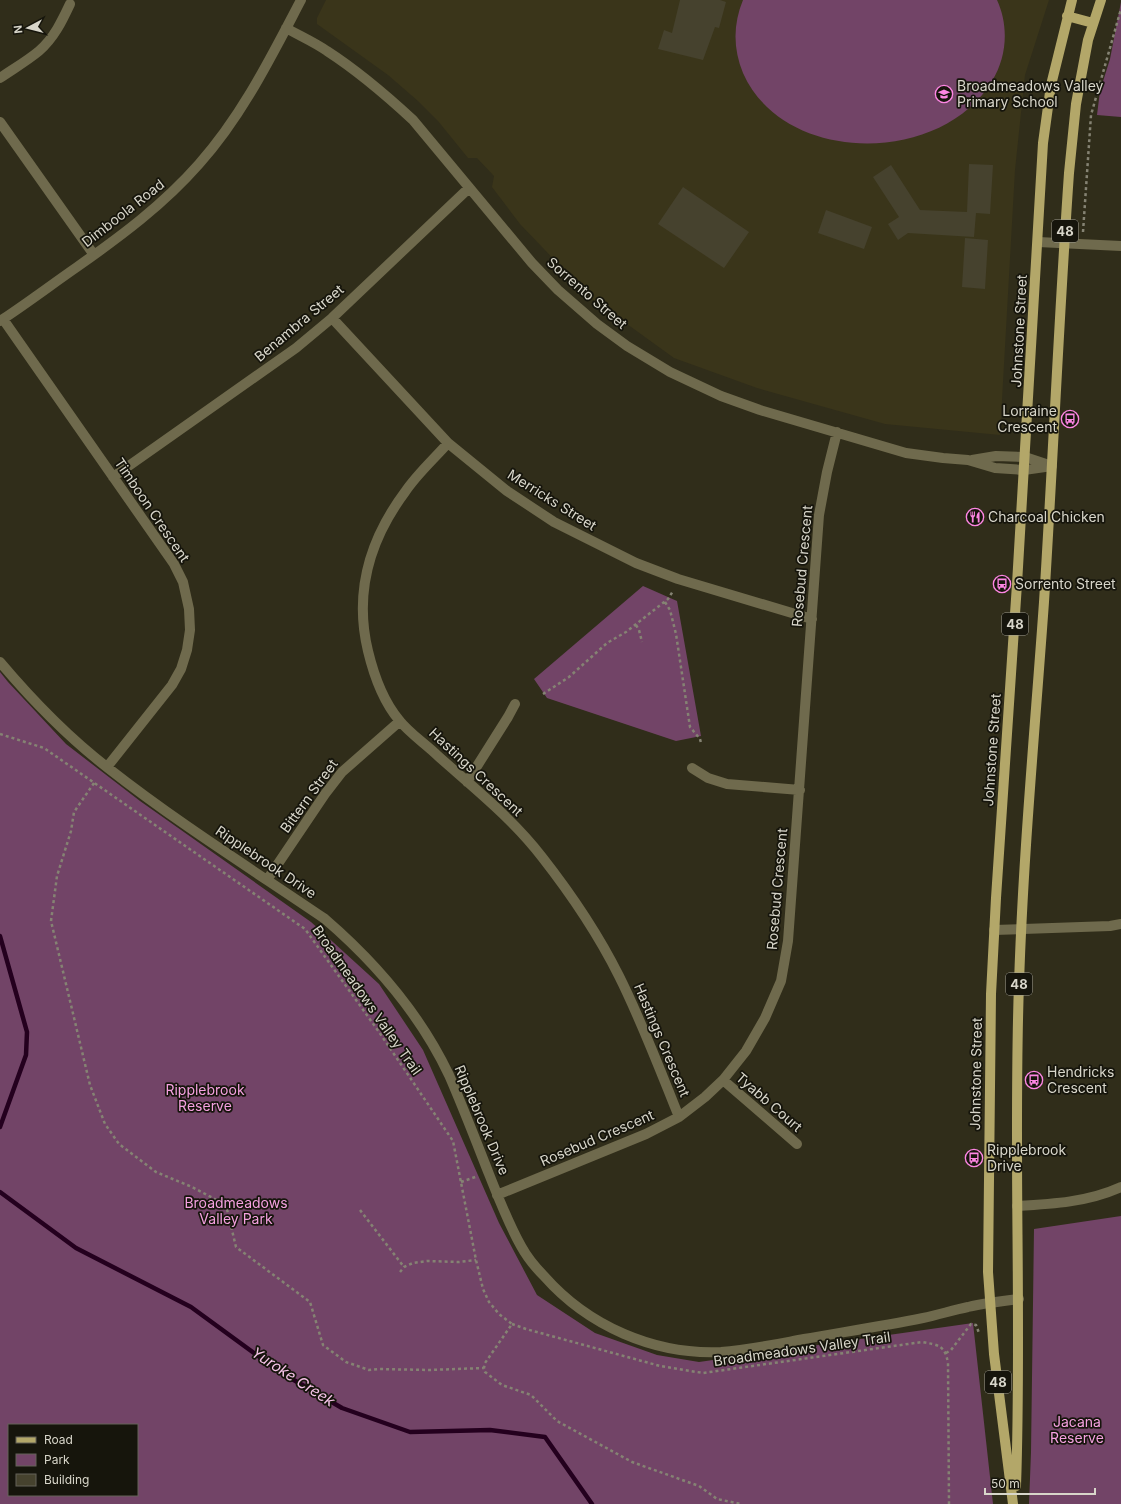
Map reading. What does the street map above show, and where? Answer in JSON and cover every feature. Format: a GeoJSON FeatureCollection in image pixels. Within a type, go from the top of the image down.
{"type":"FeatureCollection","features":[{"type":"Feature","properties":{"kind":"main road","name":"Johnstone Street"},"geometry":{"type":"LineString","coordinates":[[1014,1504],[994,1354],[988,1272],[991,994],[1044,136],[1051,85],[1072,0]]}},
{"type":"Feature","properties":{"kind":"main road","name":"Johnstone Street"},"geometry":{"type":"LineString","coordinates":[[1014,1504],[1018,1432],[1019,1299],[1017,1082],[1018,983],[1021,928],[1052,466],[1069,173],[1076,104],[1088,40],[1101,0]]}},
{"type":"Feature","properties":{"kind":"main road"},"geometry":{"type":"LineString","coordinates":[[1067,16],[1093,23]]}},
{"type":"Feature","properties":{"kind":"street","name":"Dimboola Road"},"geometry":{"type":"LineString","coordinates":[[2,320],[143,219],[172,194],[200,164],[248,98],[301,0]]}},
{"type":"Feature","properties":{"kind":"street"},"geometry":{"type":"LineString","coordinates":[[0,78],[39,51],[47,43],[58,28],[70,4]]}},
{"type":"Feature","properties":{"kind":"street","name":"Sorrento Street"},"geometry":{"type":"LineString","coordinates":[[286,28],[326,50],[366,78],[391,99],[413,120],[532,263],[558,290],[597,324],[627,346],[670,372],[720,396],[760,410],[906,453],[968,460],[995,468],[1024,470],[1052,466]]}},
{"type":"Feature","properties":{"kind":"street"},"geometry":{"type":"LineString","coordinates":[[0,122],[94,255]]}},
{"type":"Feature","properties":{"kind":"street","name":"Benambra Street"},"geometry":{"type":"LineString","coordinates":[[113,477],[277,362],[332,318],[469,188]]}},
{"type":"Feature","properties":{"kind":"street"},"geometry":{"type":"LineString","coordinates":[[1038,242],[1121,246]]}},
{"type":"Feature","properties":{"kind":"street","name":"Merricks Street"},"geometry":{"type":"LineString","coordinates":[[332,318],[448,443],[507,491],[554,522],[636,563],[678,579],[812,619]]}},
{"type":"Feature","properties":{"kind":"street","name":"Timboon Crescent"},"geometry":{"type":"LineString","coordinates":[[2,320],[174,564],[183,582],[188,598],[190,630],[181,669],[172,685],[107,768]]}},
{"type":"Feature","properties":{"kind":"street","name":"Rosebud Crescent"},"geometry":{"type":"LineString","coordinates":[[497,1195],[646,1134],[679,1117],[723,1080],[746,1051],[765,1018],[781,981],[789,933],[819,515],[827,472],[838,432]]}},
{"type":"Feature","properties":{"kind":"street","name":"Hastings Crescent"},"geometry":{"type":"LineString","coordinates":[[448,443],[406,490],[378,536],[364,584],[362,610],[365,639],[372,668],[384,697],[400,721],[509,820],[563,884],[593,930],[619,975],[679,1117]]}},
{"type":"Feature","properties":{"kind":"street","name":"Sorrento Street"},"geometry":{"type":"LineString","coordinates":[[968,460],[996,456],[1025,457],[1052,466]]}},
{"type":"Feature","properties":{"kind":"street","name":"Ripplebrook Drive"},"geometry":{"type":"LineString","coordinates":[[0,662],[52,718],[107,768],[153,802],[326,919],[378,968],[404,1001],[430,1040],[448,1074],[497,1195],[522,1249],[552,1286],[595,1320],[619,1333],[665,1348],[720,1352],[750,1349],[926,1317],[990,1303],[1019,1299]]}},
{"type":"Feature","properties":{"kind":"street"},"geometry":{"type":"LineString","coordinates":[[468,782],[515,704]]}},
{"type":"Feature","properties":{"kind":"street","name":"Bittern Street"},"geometry":{"type":"LineString","coordinates":[[267,880],[325,794],[342,772],[400,721]]}},
{"type":"Feature","properties":{"kind":"street"},"geometry":{"type":"LineString","coordinates":[[692,768],[708,778],[727,784],[800,790]]}},
{"type":"Feature","properties":{"kind":"street"},"geometry":{"type":"LineString","coordinates":[[994,930],[1110,926],[1121,924]]}},
{"type":"Feature","properties":{"kind":"street","name":"Tyabb Court"},"geometry":{"type":"LineString","coordinates":[[723,1080],[797,1144]]}},
{"type":"Feature","properties":{"kind":"street"},"geometry":{"type":"LineString","coordinates":[[1017,1206],[1074,1202],[1091,1198],[1121,1187]]}},
{"type":"Feature","properties":{"kind":"path"},"geometry":{"type":"LineString","coordinates":[[1082,244],[1091,115],[1121,9]]}},
{"type":"Feature","properties":{"kind":"path"},"geometry":{"type":"LineString","coordinates":[[543,694],[569,677],[607,643],[636,625],[665,602],[673,591]]}},
{"type":"Feature","properties":{"kind":"path"},"geometry":{"type":"LineString","coordinates":[[665,602],[670,610],[676,634],[690,727],[700,739],[701,743]]}},
{"type":"Feature","properties":{"kind":"path"},"geometry":{"type":"LineString","coordinates":[[636,625],[642,642]]}},
{"type":"Feature","properties":{"kind":"path","name":"Broadmeadows Valley Trail"},"geometry":{"type":"LineString","coordinates":[[0,734],[44,748],[305,929],[453,1142],[483,1289],[489,1302],[512,1324],[660,1366],[703,1373],[922,1342],[937,1345],[946,1353]]}},
{"type":"Feature","properties":{"kind":"path"},"geometry":{"type":"LineString","coordinates":[[94,783],[74,812],[71,831],[57,876],[51,921],[90,1085],[105,1124],[119,1144],[156,1172],[192,1187],[226,1205],[236,1246],[310,1302],[323,1345],[346,1362],[369,1370],[484,1368]]}},
{"type":"Feature","properties":{"kind":"path"},"geometry":{"type":"LineString","coordinates":[[462,1182],[488,1172]]}},
{"type":"Feature","properties":{"kind":"path"},"geometry":{"type":"LineString","coordinates":[[360,1210],[404,1267]]}},
{"type":"Feature","properties":{"kind":"path"},"geometry":{"type":"LineString","coordinates":[[400,1272],[404,1267],[413,1263],[426,1261],[460,1262],[476,1260]]}},
{"type":"Feature","properties":{"kind":"path"},"geometry":{"type":"LineString","coordinates":[[512,1324],[485,1363],[485,1372],[502,1385],[531,1396],[558,1421],[632,1462],[699,1486],[718,1500],[741,1504]]}},
{"type":"Feature","properties":{"kind":"path"},"geometry":{"type":"LineString","coordinates":[[949,1504],[948,1363],[946,1353],[951,1350],[971,1324],[976,1325],[980,1338]]}},
{"type":"Feature","properties":{"kind":"shaded area"},"geometry":{"type":"Polygon","coordinates":[[[326,0],[1049,0],[1025,75],[1015,170],[1000,435],[885,424],[757,388],[674,358],[591,298],[520,224],[492,187],[494,176],[477,158],[468,158],[438,121],[388,75],[317,24],[317,18],[326,0]]]}},
{"type":"Feature","properties":{"kind":"green space"},"geometry":{"type":"Polygon","coordinates":[[[743,0],[997,0],[1001,10],[1005,31],[1005,41],[1001,62],[992,81],[969,109],[938,128],[902,140],[864,143],[827,139],[792,125],[763,103],[743,73],[737,55],[736,27],[737,18],[743,0]]]}},
{"type":"Feature","properties":{"kind":"green space"},"geometry":{"type":"Polygon","coordinates":[[[1121,2],[1121,117],[1097,115],[1100,91],[1110,59],[1121,2]]]}},
{"type":"Feature","properties":{"kind":"green space"},"geometry":{"type":"Polygon","coordinates":[[[643,586],[677,601],[701,736],[676,741],[547,698],[534,679],[643,586]]]}},
{"type":"Feature","properties":{"kind":"green space","name":"Broadmeadows Valley Park"},"geometry":{"type":"Polygon","coordinates":[[[0,672],[66,744],[140,801],[311,922],[379,984],[423,1050],[499,1223],[537,1295],[595,1333],[657,1355],[699,1362],[973,1323],[993,1504],[0,1504],[0,672]]]}},
{"type":"Feature","properties":{"kind":"green space","name":"Jacana Reserve"},"geometry":{"type":"Polygon","coordinates":[[[1121,1216],[1121,1504],[1029,1504],[1034,1229],[1121,1216]]]}},
{"type":"Feature","properties":{"kind":"building"},"geometry":{"type":"Polygon","coordinates":[[[680,0],[720,0],[726,2],[719,28],[715,27],[703,60],[658,49],[664,30],[672,33],[680,0]]]}},
{"type":"Feature","properties":{"kind":"building"},"geometry":{"type":"Polygon","coordinates":[[[969,164],[993,165],[990,214],[976,213],[974,237],[908,233],[898,240],[888,224],[899,217],[873,177],[891,165],[920,210],[967,212],[969,164]]]}},
{"type":"Feature","properties":{"kind":"building"},"geometry":{"type":"Polygon","coordinates":[[[683,187],[749,232],[724,268],[658,224],[683,187]]]}},
{"type":"Feature","properties":{"kind":"building"},"geometry":{"type":"Polygon","coordinates":[[[826,210],[872,227],[864,249],[818,233],[826,210]]]}},
{"type":"Feature","properties":{"kind":"building"},"geometry":{"type":"Polygon","coordinates":[[[965,238],[988,240],[985,289],[962,287],[965,238]]]}},
{"type":"Feature","properties":{"kind":"waterway","name":"Yuroke Creek"},"geometry":{"type":"LineString","coordinates":[[0,936],[27,1032],[26,1055],[0,1127]]}},
{"type":"Feature","properties":{"kind":"waterway","name":"Yuroke Creek"},"geometry":{"type":"LineString","coordinates":[[0,1192],[76,1248],[191,1307],[280,1372],[342,1408],[410,1432],[490,1430],[545,1437],[592,1504]]}},
{"type":"Feature","properties":{"kind":"place","name":"Broadmeadows Valley Primary School"},"geometry":{"type":"Point","coordinates":[944,94]}},
{"type":"Feature","properties":{"kind":"place","name":"Lorraine Crescent"},"geometry":{"type":"Point","coordinates":[1070,419]}},
{"type":"Feature","properties":{"kind":"place","name":"Charcoal Chicken"},"geometry":{"type":"Point","coordinates":[975,517]}},
{"type":"Feature","properties":{"kind":"place","name":"Sorrento Street"},"geometry":{"type":"Point","coordinates":[1002,584]}},
{"type":"Feature","properties":{"kind":"place","name":"Hendricks Crescent"},"geometry":{"type":"Point","coordinates":[1034,1080]}},
{"type":"Feature","properties":{"kind":"place","name":"Ripplebrook Drive"},"geometry":{"type":"Point","coordinates":[974,1158]}},
{"type":"Feature","properties":{"kind":"park label","name":"Ripplebrook Reserve"},"geometry":{"type":"Point","coordinates":[205,1098]}}]}
